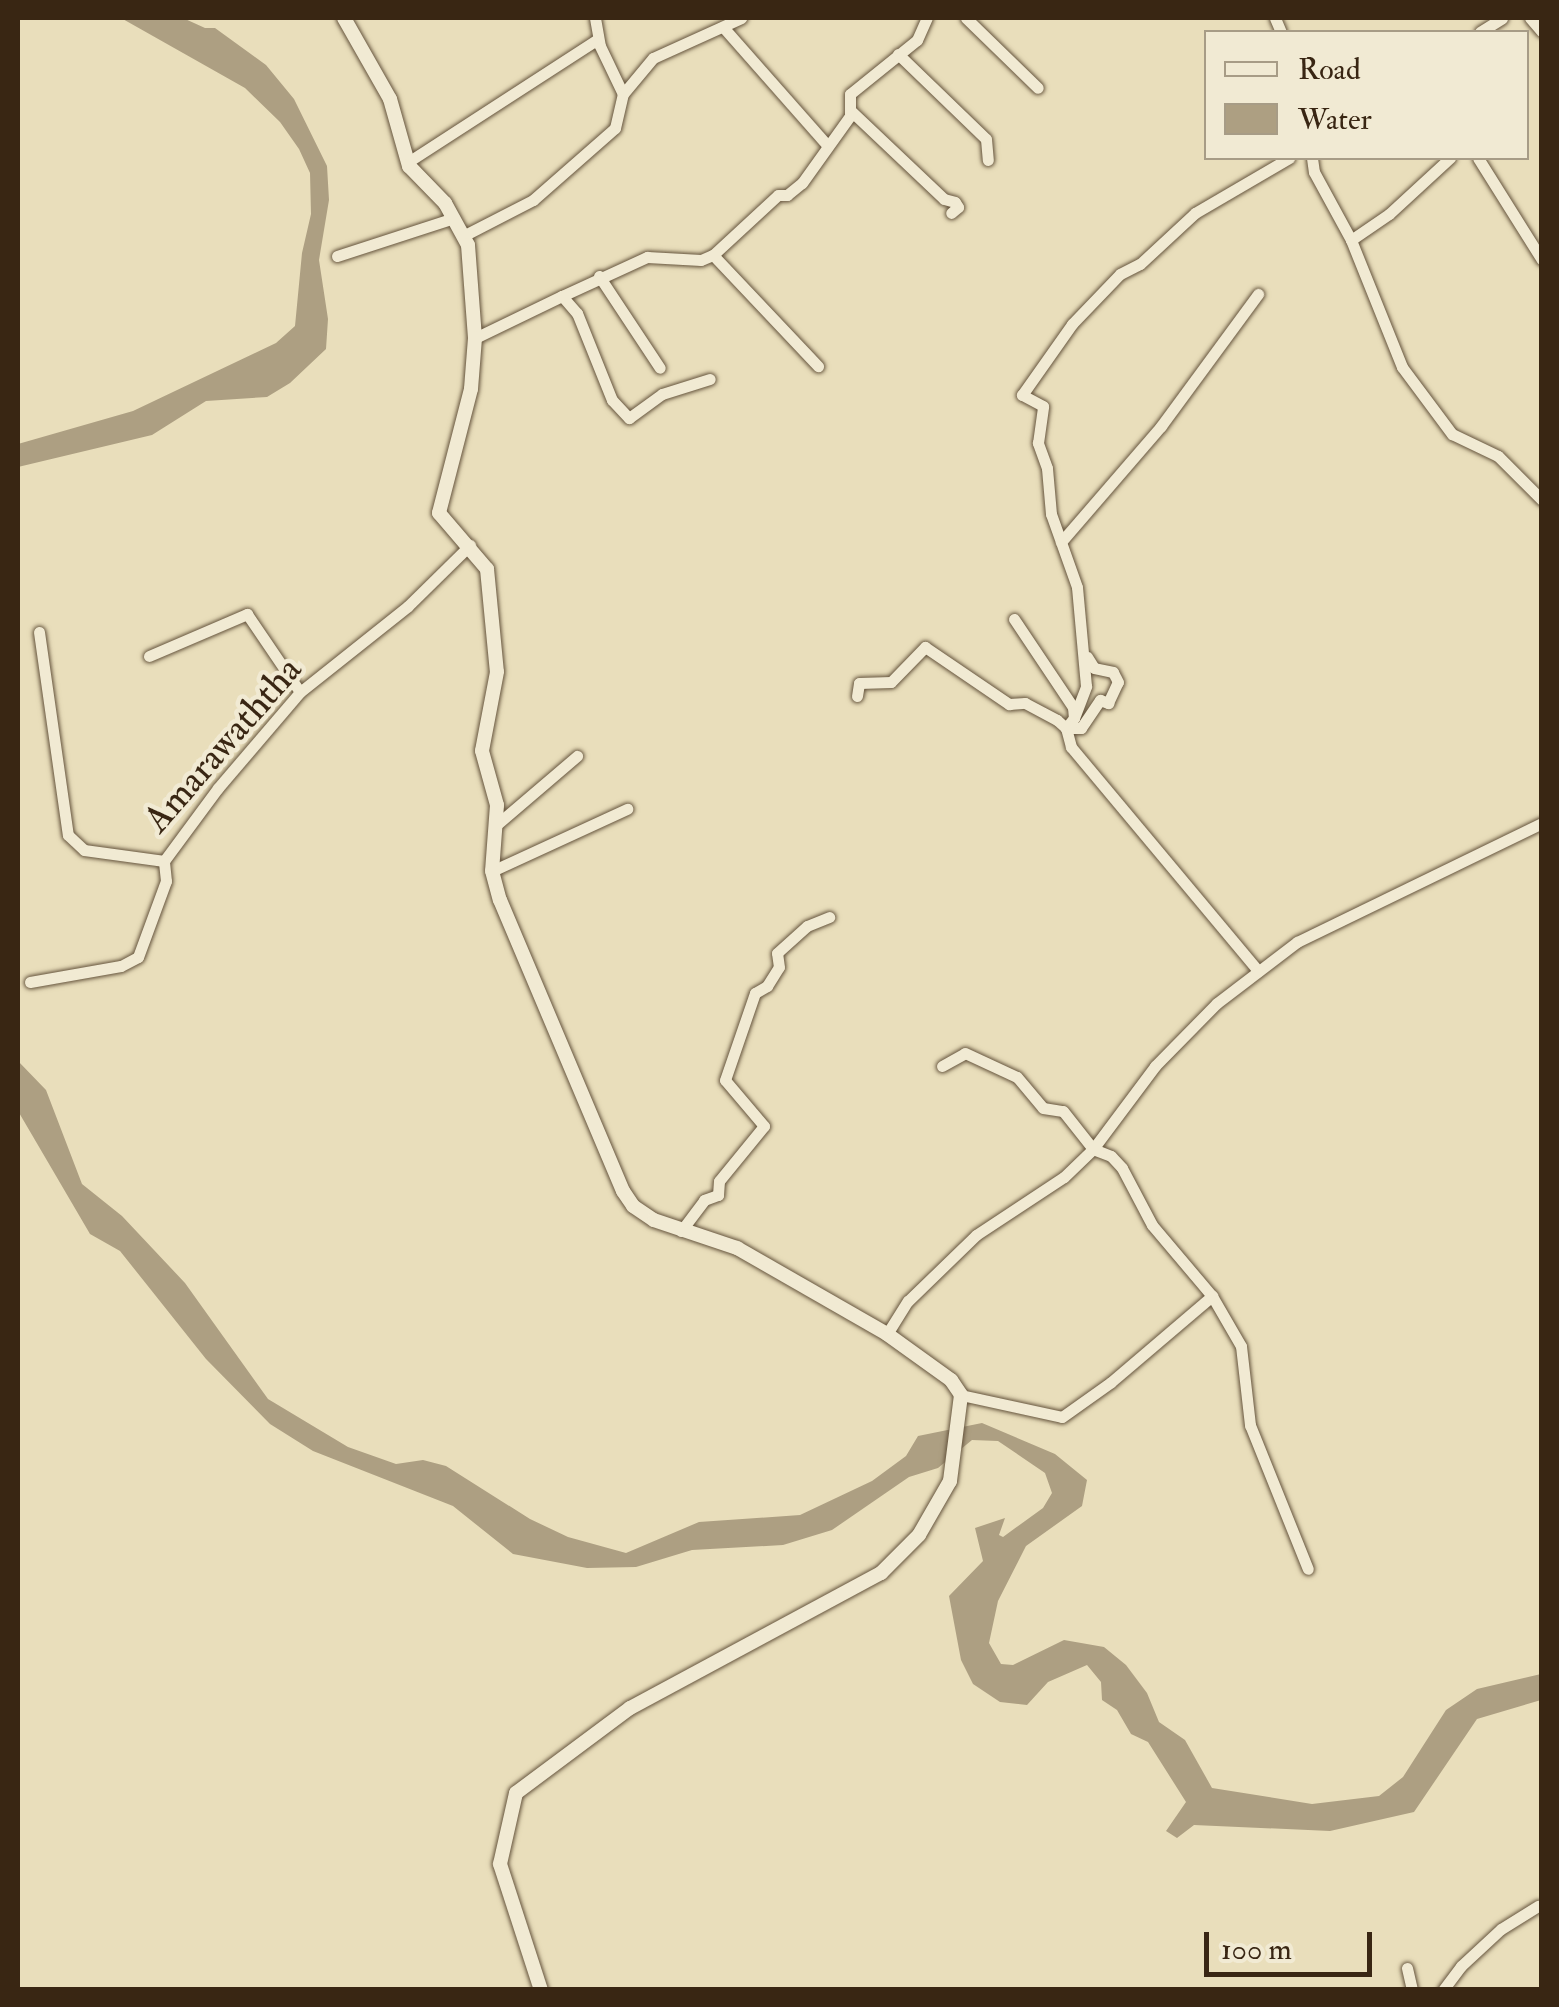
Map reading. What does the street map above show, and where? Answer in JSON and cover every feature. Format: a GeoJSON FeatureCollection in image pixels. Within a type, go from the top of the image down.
{"type":"FeatureCollection","features":[{"type":"Feature","properties":{"kind":"street"},"geometry":{"type":"LineString","coordinates":[[344,18],[390,100],[408,162],[454,218],[468,245],[476,338],[471,389],[439,513],[487,569],[498,672],[482,752],[497,804],[492,871],[500,900],[623,1191],[644,1213],[681,1231],[737,1248],[887,1334],[951,1380],[961,1395],[950,1481],[919,1535],[882,1572],[630,1708],[516,1793],[500,1864],[541,1990]]}},
{"type":"Feature","properties":{"kind":"street"},"geometry":{"type":"LineString","coordinates":[[595,18],[598,39],[623,94]]}},
{"type":"Feature","properties":{"kind":"street"},"geometry":{"type":"LineString","coordinates":[[463,236],[533,200],[615,128],[623,94],[653,58],[741,18]]}},
{"type":"Feature","properties":{"kind":"street"},"geometry":{"type":"LineString","coordinates":[[476,338],[599,276],[647,258],[701,260],[713,254],[778,196],[787,196],[802,184],[826,144],[850,116],[850,94],[918,40],[927,18]]}},
{"type":"Feature","properties":{"kind":"street"},"geometry":{"type":"LineString","coordinates":[[966,18],[1038,88]]}},
{"type":"Feature","properties":{"kind":"street"},"geometry":{"type":"LineString","coordinates":[[1530,18],[1542,32]]}},
{"type":"Feature","properties":{"kind":"street"},"geometry":{"type":"LineString","coordinates":[[723,28],[826,144]]}},
{"type":"Feature","properties":{"kind":"street"},"geometry":{"type":"LineString","coordinates":[[408,162],[598,39]]}},
{"type":"Feature","properties":{"kind":"street"},"geometry":{"type":"LineString","coordinates":[[898,54],[986,139],[988,160]]}},
{"type":"Feature","properties":{"kind":"street"},"geometry":{"type":"LineString","coordinates":[[850,110],[944,198],[955,202],[958,206],[951,212]]}},
{"type":"Feature","properties":{"kind":"street"},"geometry":{"type":"LineString","coordinates":[[1070,723],[1086,686],[1077,588],[1051,514],[1046,468],[1038,444],[1043,406],[1022,394],[1072,324],[1120,274],[1140,264],[1195,213],[1286,160]]}},
{"type":"Feature","properties":{"kind":"street"},"geometry":{"type":"LineString","coordinates":[[1312,160],[1314,172],[1351,240],[1380,307],[1389,342],[1414,383],[1452,434],[1498,456],[1542,500]]}},
{"type":"Feature","properties":{"kind":"street"},"geometry":{"type":"LineString","coordinates":[[1351,240],[1389,214],[1448,160]]}},
{"type":"Feature","properties":{"kind":"street"},"geometry":{"type":"LineString","coordinates":[[1479,160],[1542,260]]}},
{"type":"Feature","properties":{"kind":"street"},"geometry":{"type":"LineString","coordinates":[[337,256],[454,218]]}},
{"type":"Feature","properties":{"kind":"street"},"geometry":{"type":"LineString","coordinates":[[713,254],[818,366]]}},
{"type":"Feature","properties":{"kind":"street"},"geometry":{"type":"LineString","coordinates":[[599,276],[660,368]]}},
{"type":"Feature","properties":{"kind":"street"},"geometry":{"type":"LineString","coordinates":[[1061,542],[1161,426],[1258,294]]}},
{"type":"Feature","properties":{"kind":"street"},"geometry":{"type":"LineString","coordinates":[[562,296],[577,313],[612,400],[628,418],[662,394],[710,378]]}},
{"type":"Feature","properties":{"kind":"street","name":"Amarawaththa"},"geometry":{"type":"LineString","coordinates":[[39,632],[68,835],[84,850],[164,862],[218,788],[300,692],[408,606],[470,545]]}},
{"type":"Feature","properties":{"kind":"street"},"geometry":{"type":"LineString","coordinates":[[149,656],[246,614],[300,692]]}},
{"type":"Feature","properties":{"kind":"street"},"geometry":{"type":"LineString","coordinates":[[1014,619],[1064,690],[1071,747],[1258,972]]}},
{"type":"Feature","properties":{"kind":"street"},"geometry":{"type":"LineString","coordinates":[[858,696],[859,684],[891,682],[925,647],[1009,704],[1025,703],[1081,728],[1100,700],[1108,703],[1118,682],[1113,672],[1089,664],[1080,639]]}},
{"type":"Feature","properties":{"kind":"street"},"geometry":{"type":"LineString","coordinates":[[496,826],[577,756]]}},
{"type":"Feature","properties":{"kind":"street"},"geometry":{"type":"LineString","coordinates":[[492,871],[627,808]]}},
{"type":"Feature","properties":{"kind":"street"},"geometry":{"type":"LineString","coordinates":[[887,1334],[908,1301],[976,1235],[1064,1177],[1093,1149],[1155,1066],[1217,1002],[1297,942],[1542,823]]}},
{"type":"Feature","properties":{"kind":"street"},"geometry":{"type":"LineString","coordinates":[[30,982],[122,966],[138,957],[166,881],[164,862]]}},
{"type":"Feature","properties":{"kind":"street"},"geometry":{"type":"LineString","coordinates":[[681,1231],[704,1200],[718,1195],[720,1180],[764,1126],[725,1080],[755,994],[767,986],[780,967],[777,953],[808,926],[828,917]]}},
{"type":"Feature","properties":{"kind":"street"},"geometry":{"type":"LineString","coordinates":[[942,1066],[965,1053],[1017,1076],[1043,1108],[1062,1111],[1093,1149],[1111,1156],[1122,1168],[1152,1225],[1212,1296],[1240,1346],[1250,1425],[1308,1568]]}},
{"type":"Feature","properties":{"kind":"street"},"geometry":{"type":"LineString","coordinates":[[961,1395],[1062,1416],[1111,1382],[1212,1296]]}},
{"type":"Feature","properties":{"kind":"street"},"geometry":{"type":"LineString","coordinates":[[1443,1990],[1461,1966],[1501,1928],[1538,1906]]}},
{"type":"Feature","properties":{"kind":"street"},"geometry":{"type":"LineString","coordinates":[[1407,1968],[1412,1990]]}},
{"type":"Feature","properties":{"kind":"water"},"geometry":{"type":"Polygon","coordinates":[[[121,18],[183,18],[215,28],[266,65],[294,99],[327,166],[329,200],[319,260],[328,319],[326,349],[290,383],[267,397],[206,401],[152,435],[18,467],[18,444],[133,411],[276,343],[295,326],[302,253],[311,214],[310,173],[299,149],[280,122],[245,88],[121,18]]]}},
{"type":"Feature","properties":{"kind":"water"},"geometry":{"type":"Polygon","coordinates":[[[18,1061],[46,1090],[82,1184],[122,1216],[185,1283],[268,1399],[348,1447],[396,1464],[423,1460],[446,1466],[530,1519],[568,1537],[626,1553],[699,1522],[800,1515],[872,1481],[906,1456],[918,1436],[982,1423],[1055,1454],[1087,1480],[1082,1506],[1026,1546],[998,1601],[989,1643],[1001,1664],[1013,1665],[1064,1640],[1104,1647],[1126,1665],[1147,1693],[1159,1722],[1185,1740],[1212,1788],[1312,1804],[1379,1796],[1403,1777],[1446,1710],[1477,1689],[1541,1674],[1541,1700],[1477,1719],[1414,1812],[1330,1831],[1194,1825],[1177,1838],[1166,1831],[1186,1802],[1148,1742],[1131,1734],[1117,1710],[1102,1700],[1101,1682],[1087,1665],[1048,1682],[1027,1705],[1000,1702],[973,1684],[961,1660],[949,1596],[983,1561],[975,1528],[1005,1518],[999,1535],[1003,1537],[1043,1508],[1052,1493],[1045,1473],[998,1441],[972,1440],[938,1468],[909,1477],[832,1530],[783,1545],[692,1550],[636,1567],[587,1568],[513,1554],[453,1506],[313,1451],[270,1424],[206,1359],[120,1251],[90,1234],[18,1111],[18,1061]]]}}]}
